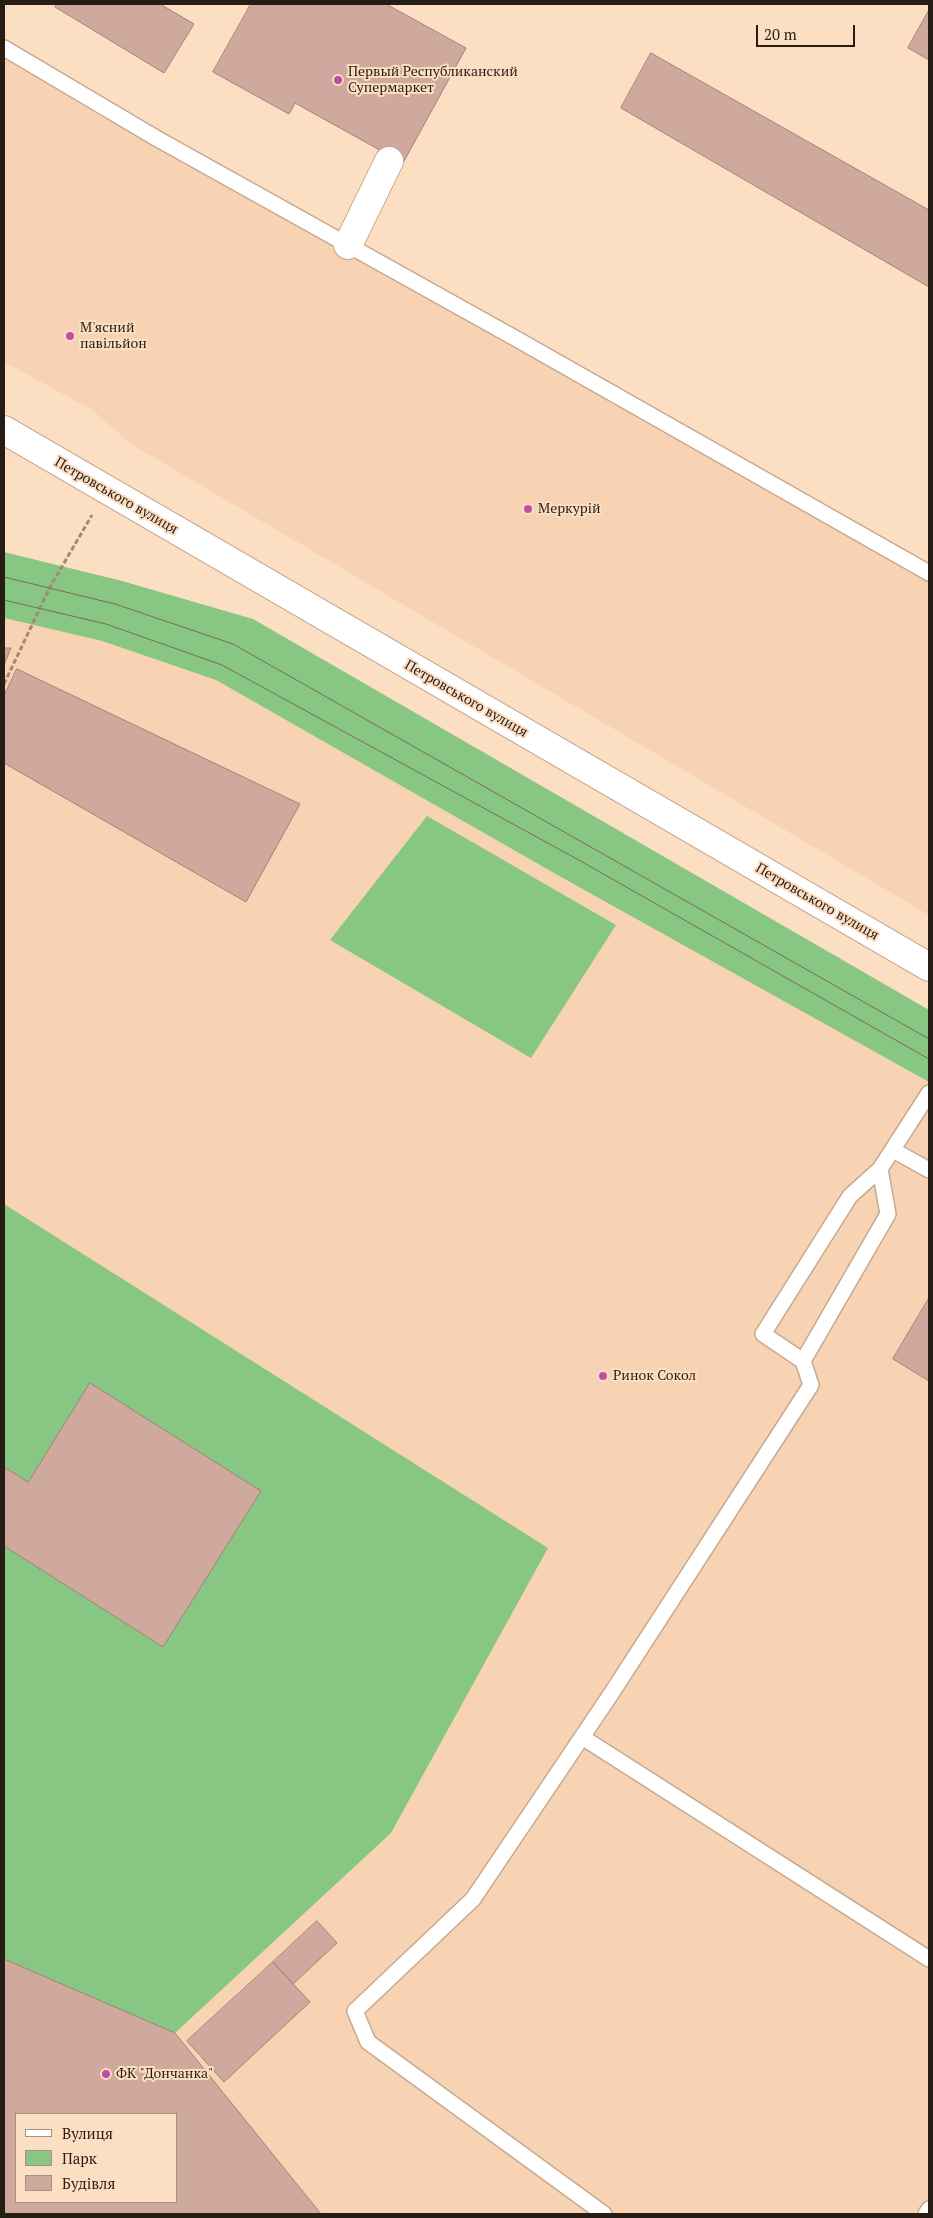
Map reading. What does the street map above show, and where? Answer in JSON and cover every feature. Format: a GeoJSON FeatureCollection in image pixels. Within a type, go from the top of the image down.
{"type":"FeatureCollection","features":[{"type":"Feature","properties":{"kind":"main road"},"geometry":{"type":"LineString","coordinates":[[348,245],[389,162]]}},
{"type":"Feature","properties":{"kind":"main road","name":"Петровського вулиця"},"geometry":{"type":"LineString","coordinates":[[4,430],[106,491],[929,967]]}},
{"type":"Feature","properties":{"kind":"lane"},"geometry":{"type":"LineString","coordinates":[[4,48],[156,138],[929,573]]}},
{"type":"Feature","properties":{"kind":"lane"},"geometry":{"type":"LineString","coordinates":[[604,2214],[368,2042],[355,2011],[473,1899],[582,1737],[811,1385],[803,1361],[763,1334],[850,1196],[880,1169],[929,1093]]}},
{"type":"Feature","properties":{"kind":"lane"},"geometry":{"type":"LineString","coordinates":[[893,1150],[929,1170]]}},
{"type":"Feature","properties":{"kind":"lane"},"geometry":{"type":"LineString","coordinates":[[803,1361],[888,1214],[880,1169]]}},
{"type":"Feature","properties":{"kind":"lane"},"geometry":{"type":"LineString","coordinates":[[582,1737],[929,1959]]}},
{"type":"Feature","properties":{"kind":"lane"},"geometry":{"type":"LineString","coordinates":[[926,2214],[929,2208]]}},
{"type":"Feature","properties":{"kind":"path"},"geometry":{"type":"LineString","coordinates":[[4,684],[50,587],[106,491]]}},
{"type":"Feature","properties":{"kind":"shaded area","name":"Меркурій"},"geometry":{"type":"Polygon","coordinates":[[[4,48],[929,573],[929,915],[131,444],[91,409],[4,362],[4,48]]]}},
{"type":"Feature","properties":{"kind":"shaded area","name":"Ринок Сокол"},"geometry":{"type":"Polygon","coordinates":[[[4,618],[102,641],[216,680],[561,877],[929,1082],[929,2214],[321,2214],[175,2033],[391,1833],[548,1548],[4,1204],[4,618]]]}},
{"type":"Feature","properties":{"kind":"green space"},"geometry":{"type":"Polygon","coordinates":[[[4,552],[122,581],[253,619],[929,1010],[929,1082],[561,877],[216,680],[102,641],[4,618],[4,552]]]}},
{"type":"Feature","properties":{"kind":"green space"},"geometry":{"type":"Polygon","coordinates":[[[427,816],[616,925],[531,1058],[330,940],[427,816]]]}},
{"type":"Feature","properties":{"kind":"green space"},"geometry":{"type":"Polygon","coordinates":[[[4,1204],[548,1548],[391,1833],[175,2033],[321,2214],[4,2214],[4,1204]]]}},
{"type":"Feature","properties":{"kind":"building"},"geometry":{"type":"Polygon","coordinates":[[[57,4],[160,4],[194,24],[164,73],[55,7],[57,4]]]}},
{"type":"Feature","properties":{"kind":"building","name":"Первый Республиканский Супермаркет"},"geometry":{"type":"Polygon","coordinates":[[[251,4],[386,4],[466,48],[403,163],[295,103],[289,114],[213,72],[251,4]]]}},
{"type":"Feature","properties":{"kind":"building"},"geometry":{"type":"Polygon","coordinates":[[[929,10],[929,60],[908,48],[929,10]]]}},
{"type":"Feature","properties":{"kind":"building"},"geometry":{"type":"Polygon","coordinates":[[[651,53],[929,210],[929,287],[621,108],[651,53]]]}},
{"type":"Feature","properties":{"kind":"building"},"geometry":{"type":"Polygon","coordinates":[[[4,648],[11,648],[4,665],[4,648]]]}},
{"type":"Feature","properties":{"kind":"building"},"geometry":{"type":"Polygon","coordinates":[[[17,669],[300,804],[246,902],[4,763],[4,696],[17,669]]]}},
{"type":"Feature","properties":{"kind":"building"},"geometry":{"type":"Polygon","coordinates":[[[929,1298],[929,1381],[893,1359],[929,1298]]]}},
{"type":"Feature","properties":{"kind":"building"},"geometry":{"type":"Polygon","coordinates":[[[90,1383],[261,1491],[163,1647],[4,1546],[4,1467],[28,1482],[90,1383]]]}},
{"type":"Feature","properties":{"kind":"building"},"geometry":{"type":"Polygon","coordinates":[[[317,1921],[337,1943],[293,1984],[273,1962],[317,1921]]]}},
{"type":"Feature","properties":{"kind":"building","name":"ФК \"Дончанка\""},"geometry":{"type":"Polygon","coordinates":[[[4,1959],[175,2033],[321,2214],[4,2214],[4,1959]]]}},
{"type":"Feature","properties":{"kind":"building"},"geometry":{"type":"Polygon","coordinates":[[[273,1962],[310,2002],[224,2082],[187,2041],[273,1962]]]}},
{"type":"Feature","properties":{"kind":"tram line"},"geometry":{"type":"LineString","coordinates":[[4,577],[115,604],[233,644],[929,1039]]}},
{"type":"Feature","properties":{"kind":"tram line"},"geometry":{"type":"LineString","coordinates":[[4,600],[106,624],[222,665],[577,859],[929,1059]]}},
{"type":"Feature","properties":{"kind":"place","name":"Первый Республиканский Супермаркет"},"geometry":{"type":"Point","coordinates":[338,80]}},
{"type":"Feature","properties":{"kind":"place","name":"М'ясний павільйон"},"geometry":{"type":"Point","coordinates":[70,336]}},
{"type":"Feature","properties":{"kind":"place","name":"Меркурій"},"geometry":{"type":"Point","coordinates":[528,509]}},
{"type":"Feature","properties":{"kind":"place","name":"Ринок Сокол"},"geometry":{"type":"Point","coordinates":[603,1376]}},
{"type":"Feature","properties":{"kind":"place","name":"ФК \"Дончанка\""},"geometry":{"type":"Point","coordinates":[106,2074]}}]}
